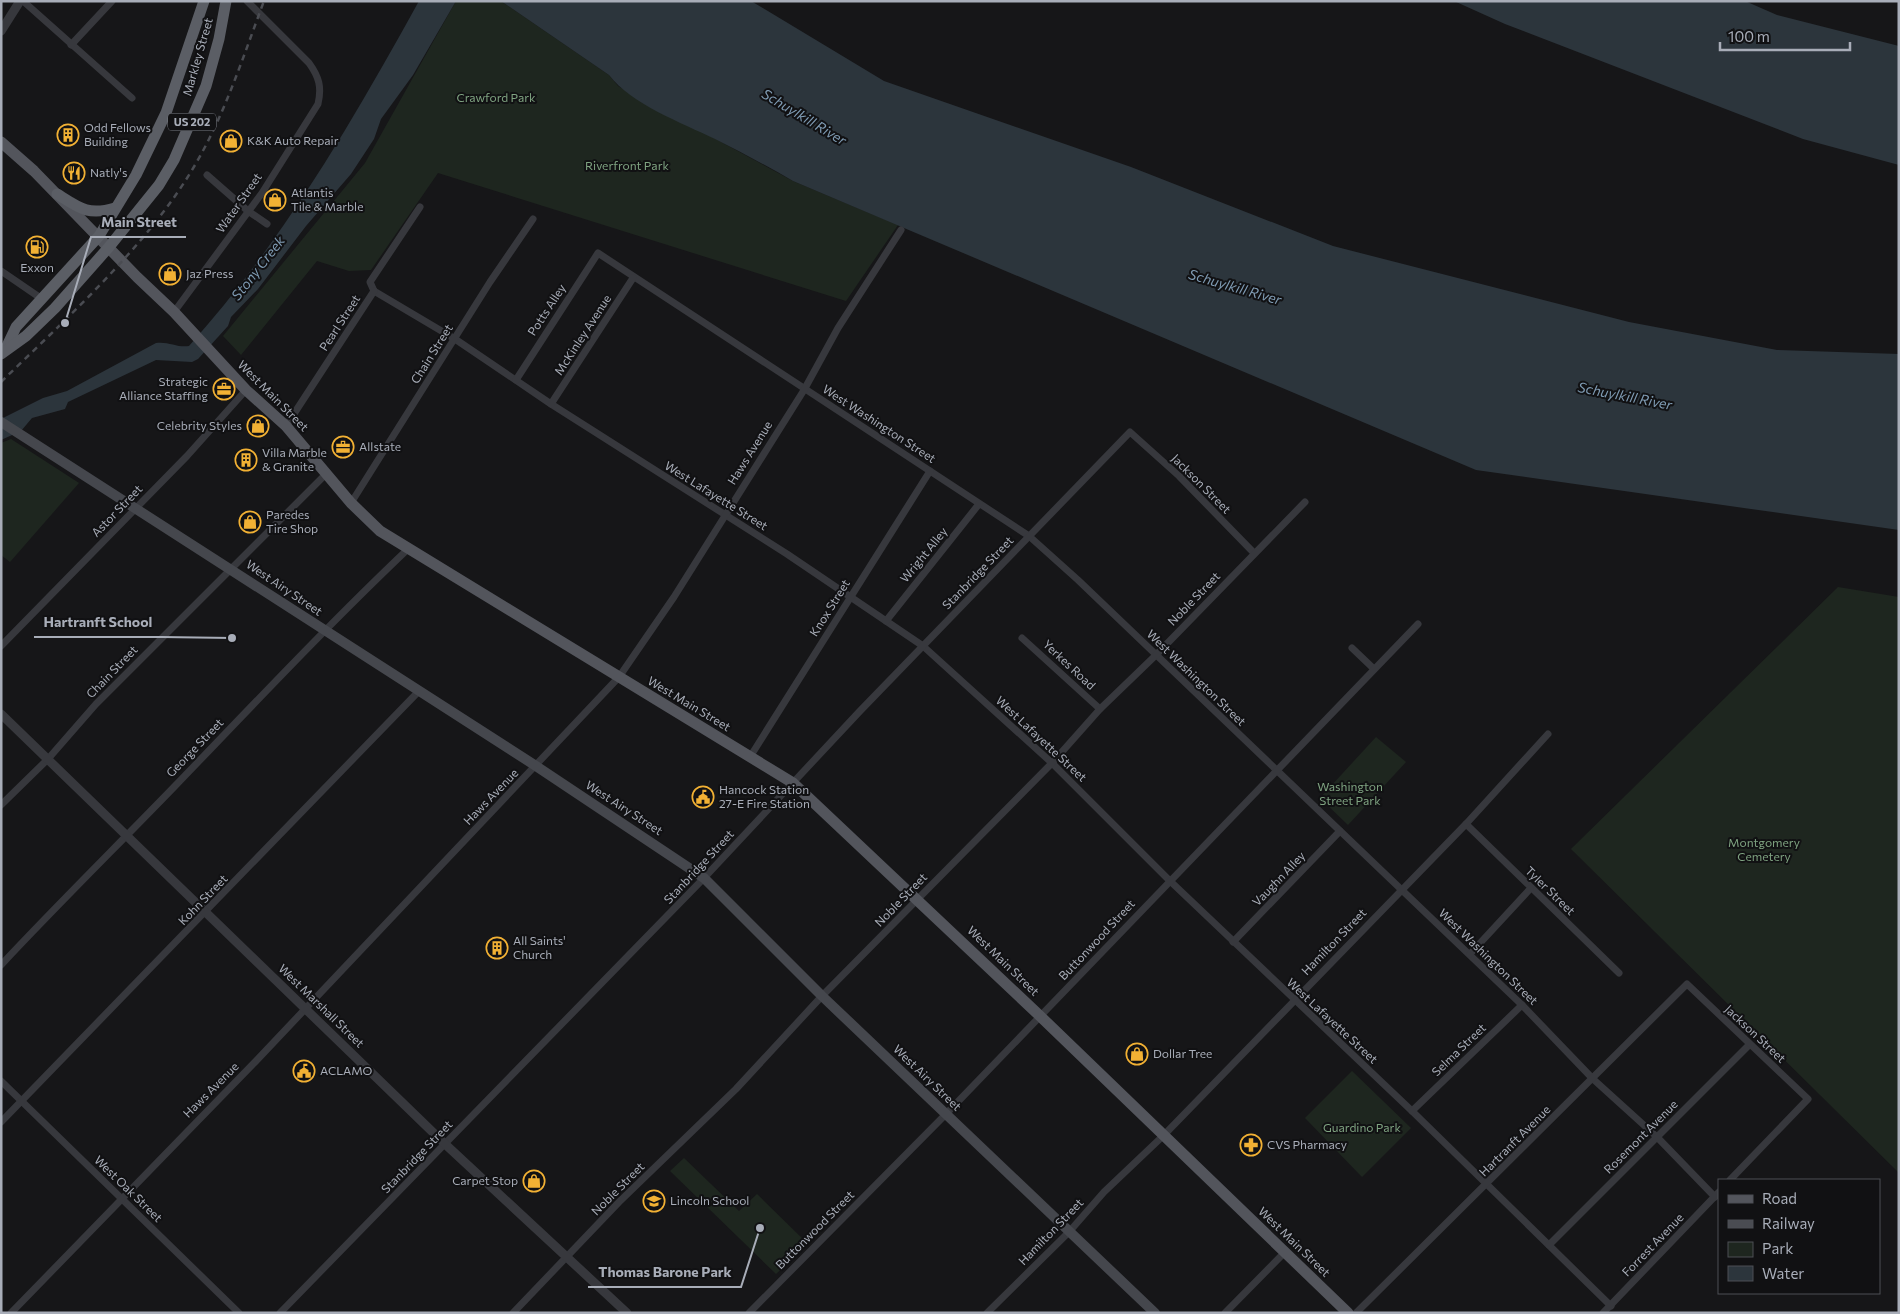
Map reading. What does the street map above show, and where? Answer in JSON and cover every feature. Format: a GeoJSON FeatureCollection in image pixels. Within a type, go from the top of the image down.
{"type":"FeatureCollection","features":[{"type":"Feature","properties":{"kind":"highway","name":"Markley Street"},"geometry":{"type":"LineString","coordinates":[[3,350],[26,336],[38,324],[109,248],[159,185],[174,160],[206,86],[226,1]]}},
{"type":"Feature","properties":{"kind":"highway","name":"Markley Street"},"geometry":{"type":"LineString","coordinates":[[3,350],[16,327],[99,236],[153,143],[203,5]]}},
{"type":"Feature","properties":{"kind":"highway"},"geometry":{"type":"LineString","coordinates":[[57,194],[79,208],[88,211],[100,212],[115,208]]}},
{"type":"Feature","properties":{"kind":"main road","name":"West Main Street"},"geometry":{"type":"LineString","coordinates":[[1,142],[57,194],[178,315],[246,390],[286,426],[327,472],[351,503],[380,532],[793,783],[917,898],[1348,1313]]}},
{"type":"Feature","properties":{"kind":"main road","name":"West Airy Street"},"geometry":{"type":"LineString","coordinates":[[1,422],[536,766],[704,878],[822,996],[947,1113],[993,1161],[1155,1313]]}},
{"type":"Feature","properties":{"kind":"street"},"geometry":{"type":"LineString","coordinates":[[1,30],[21,1],[132,98]]}},
{"type":"Feature","properties":{"kind":"street"},"geometry":{"type":"LineString","coordinates":[[71,45],[112,1]]}},
{"type":"Feature","properties":{"kind":"street","name":"Water Street"},"geometry":{"type":"LineString","coordinates":[[178,315],[318,104],[320,86],[313,68],[247,1]]}},
{"type":"Feature","properties":{"kind":"street"},"geometry":{"type":"LineString","coordinates":[[207,175],[248,211],[267,224]]}},
{"type":"Feature","properties":{"kind":"street","name":"Pearl Street"},"geometry":{"type":"LineString","coordinates":[[286,426],[374,291],[370,282],[420,207]]}},
{"type":"Feature","properties":{"kind":"street","name":"Chain Street"},"geometry":{"type":"LineString","coordinates":[[351,503],[533,219]]}},
{"type":"Feature","properties":{"kind":"street","name":"Haws Avenue"},"geometry":{"type":"LineString","coordinates":[[11,1313],[306,1009],[619,678],[674,597],[804,390],[838,328],[900,230]]}},
{"type":"Feature","properties":{"kind":"street","name":"West Washington Street"},"geometry":{"type":"LineString","coordinates":[[598,253],[633,278],[804,390],[830,404],[1029,536],[1401,888],[1522,1005],[1593,1079],[1717,1194]]}},
{"type":"Feature","properties":{"kind":"street","name":"Potts Alley"},"geometry":{"type":"LineString","coordinates":[[516,380],[598,253]]}},
{"type":"Feature","properties":{"kind":"street"},"geometry":{"type":"LineString","coordinates":[[1,272],[42,299]]}},
{"type":"Feature","properties":{"kind":"street","name":"McKinley Avenue"},"geometry":{"type":"LineString","coordinates":[[551,404],[633,278]]}},
{"type":"Feature","properties":{"kind":"street","name":"West Lafayette Street"},"geometry":{"type":"LineString","coordinates":[[374,291],[455,339],[551,404],[725,515],[923,646],[1052,763],[1169,880],[1412,1111],[1611,1306]]}},
{"type":"Feature","properties":{"kind":"street","name":"Astor Street"},"geometry":{"type":"LineString","coordinates":[[1,646],[187,456],[246,390]]}},
{"type":"Feature","properties":{"kind":"street","name":"Stanbridge Street"},"geometry":{"type":"LineString","coordinates":[[280,1313],[704,878],[923,646],[1130,432]]}},
{"type":"Feature","properties":{"kind":"street","name":"Jackson Street"},"geometry":{"type":"LineString","coordinates":[[1130,432],[1179,476],[1254,553]]}},
{"type":"Feature","properties":{"kind":"street","name":"Knox Street"},"geometry":{"type":"LineString","coordinates":[[750,757],[930,471]]}},
{"type":"Feature","properties":{"kind":"street","name":"Chain Street"},"geometry":{"type":"LineString","coordinates":[[1,805],[48,759],[96,704],[327,472]]}},
{"type":"Feature","properties":{"kind":"street","name":"Noble Street"},"geometry":{"type":"LineString","coordinates":[[514,1313],[619,1202],[736,1089],[822,996],[1052,763],[1100,709],[1156,655],[1305,502]]}},
{"type":"Feature","properties":{"kind":"street","name":"Wright Alley"},"geometry":{"type":"LineString","coordinates":[[886,621],[979,504]]}},
{"type":"Feature","properties":{"kind":"street","name":"George Street"},"geometry":{"type":"LineString","coordinates":[[1,965],[74,886],[126,836],[323,630],[408,549]]}},
{"type":"Feature","properties":{"kind":"street","name":"Buttonwood Street"},"geometry":{"type":"LineString","coordinates":[[749,1313],[947,1113],[1169,880],[1418,624]]}},
{"type":"Feature","properties":{"kind":"street","name":"Yerkes Road"},"geometry":{"type":"LineString","coordinates":[[1022,638],[1100,709]]}},
{"type":"Feature","properties":{"kind":"street"},"geometry":{"type":"LineString","coordinates":[[1352,648],[1374,669]]}},
{"type":"Feature","properties":{"kind":"street","name":"Kohn Street"},"geometry":{"type":"LineString","coordinates":[[1,1122],[419,691]]}},
{"type":"Feature","properties":{"kind":"street","name":"West Marshall Street"},"geometry":{"type":"LineString","coordinates":[[1,714],[445,1144],[627,1313]]}},
{"type":"Feature","properties":{"kind":"street","name":"Hamilton Street"},"geometry":{"type":"LineString","coordinates":[[986,1313],[1069,1232],[1104,1192],[1164,1135],[1401,888],[1466,824],[1548,734]]}},
{"type":"Feature","properties":{"kind":"street","name":"Tyler Street"},"geometry":{"type":"LineString","coordinates":[[1466,824],[1619,973]]}},
{"type":"Feature","properties":{"kind":"street","name":"Vaughn Alley"},"geometry":{"type":"LineString","coordinates":[[1233,942],[1340,831]]}},
{"type":"Feature","properties":{"kind":"street"},"geometry":{"type":"LineString","coordinates":[[1470,954],[1530,888]]}},
{"type":"Feature","properties":{"kind":"street","name":"Jackson Street"},"geometry":{"type":"LineString","coordinates":[[1687,984],[1749,1045],[1808,1099],[1731,1179]]}},
{"type":"Feature","properties":{"kind":"street","name":"Hartranft Avenue"},"geometry":{"type":"LineString","coordinates":[[1356,1313],[1487,1185],[1687,984]]}},
{"type":"Feature","properties":{"kind":"street","name":"Selma Street"},"geometry":{"type":"LineString","coordinates":[[1412,1111],[1522,1005]]}},
{"type":"Feature","properties":{"kind":"street","name":"Rosemont Avenue"},"geometry":{"type":"LineString","coordinates":[[1550,1245],[1749,1045]]}},
{"type":"Feature","properties":{"kind":"street","name":"West Oak Street"},"geometry":{"type":"LineString","coordinates":[[1,1082],[239,1313]]}},
{"type":"Feature","properties":{"kind":"street","name":"Forrest Avenue"},"geometry":{"type":"LineString","coordinates":[[1603,1313],[1717,1194]]}},
{"type":"Feature","properties":{"kind":"street"},"geometry":{"type":"LineString","coordinates":[[1225,1313],[1285,1252]]}},
{"type":"Feature","properties":{"kind":"green space"},"geometry":{"type":"Polygon","coordinates":[[[456,1],[501,1],[609,75],[618,86],[793,181],[898,225],[846,301],[438,173],[371,270],[349,271],[317,261],[241,355],[223,336],[365,163],[456,1]]]}},
{"type":"Feature","properties":{"kind":"green space"},"geometry":{"type":"Polygon","coordinates":[[[11,439],[79,483],[10,562],[1,555],[1,443],[11,439]]]}},
{"type":"Feature","properties":{"kind":"green space","name":"Montgomery Cemetery"},"geometry":{"type":"Polygon","coordinates":[[[1838,587],[1899,597],[1899,1173],[1571,849],[1838,587]]]}},
{"type":"Feature","properties":{"kind":"green space","name":"Washington Street Park"},"geometry":{"type":"Polygon","coordinates":[[[1376,737],[1406,762],[1348,825],[1320,798],[1376,737]]]}},
{"type":"Feature","properties":{"kind":"green space","name":"Guardino Park"},"geometry":{"type":"Polygon","coordinates":[[[1352,1071],[1411,1128],[1362,1177],[1305,1118],[1352,1071]]]}},
{"type":"Feature","properties":{"kind":"green space"},"geometry":{"type":"Polygon","coordinates":[[[684,1158],[739,1211],[757,1194],[808,1244],[776,1274],[670,1171],[684,1158]]]}},
{"type":"Feature","properties":{"kind":"water","name":"Stony Creek"},"geometry":{"type":"Polygon","coordinates":[[[419,1],[456,1],[413,75],[381,119],[374,139],[351,174],[306,226],[258,289],[231,317],[228,326],[198,359],[192,362],[156,360],[68,402],[65,409],[32,418],[21,431],[1,440],[1,419],[43,398],[67,391],[156,343],[189,346],[255,265],[314,180],[368,92],[419,1]]]}},
{"type":"Feature","properties":{"kind":"water","name":"Schuylkill River"},"geometry":{"type":"Polygon","coordinates":[[[501,1],[751,1],[884,81],[1131,167],[1333,246],[1629,322],[1777,350],[1899,354],[1899,530],[1476,470],[793,181],[715,139],[644,104],[630,95],[609,75],[501,1]]]}},
{"type":"Feature","properties":{"kind":"water"},"geometry":{"type":"Polygon","coordinates":[[[1454,1],[1745,1],[1777,15],[1899,46],[1899,165],[1803,139],[1505,24],[1454,1]]]}},
{"type":"Feature","properties":{"kind":"railway"},"geometry":{"type":"LineString","coordinates":[[1,382],[106,279],[155,223],[176,194],[206,146],[233,85],[264,1]]}},
{"type":"Feature","properties":{"kind":"place","name":"Odd Fellows Building"},"geometry":{"type":"Point","coordinates":[68,135]}},
{"type":"Feature","properties":{"kind":"place","name":"K&K Auto Repair"},"geometry":{"type":"Point","coordinates":[231,141]}},
{"type":"Feature","properties":{"kind":"place","name":"Natly's"},"geometry":{"type":"Point","coordinates":[74,173]}},
{"type":"Feature","properties":{"kind":"place","name":"Atlantis Tile & Marble"},"geometry":{"type":"Point","coordinates":[275,200]}},
{"type":"Feature","properties":{"kind":"place","name":"Exxon"},"geometry":{"type":"Point","coordinates":[37,247]}},
{"type":"Feature","properties":{"kind":"place","name":"Jaz Press"},"geometry":{"type":"Point","coordinates":[170,274]}},
{"type":"Feature","properties":{"kind":"place","name":"Main Street"},"geometry":{"type":"Point","coordinates":[65,323]}},
{"type":"Feature","properties":{"kind":"place","name":"Strategic Alliance Staffing"},"geometry":{"type":"Point","coordinates":[224,389]}},
{"type":"Feature","properties":{"kind":"place","name":"Celebrity Styles"},"geometry":{"type":"Point","coordinates":[258,426]}},
{"type":"Feature","properties":{"kind":"place","name":"Allstate"},"geometry":{"type":"Point","coordinates":[343,447]}},
{"type":"Feature","properties":{"kind":"place","name":"Villa Marble & Granite"},"geometry":{"type":"Point","coordinates":[246,460]}},
{"type":"Feature","properties":{"kind":"place","name":"Paredes Tire Shop"},"geometry":{"type":"Point","coordinates":[250,522]}},
{"type":"Feature","properties":{"kind":"place","name":"Hartranft School"},"geometry":{"type":"Point","coordinates":[232,638]}},
{"type":"Feature","properties":{"kind":"place","name":"Hancock Station 27-E Fire Station"},"geometry":{"type":"Point","coordinates":[703,797]}},
{"type":"Feature","properties":{"kind":"place","name":"All Saints' Church"},"geometry":{"type":"Point","coordinates":[497,948]}},
{"type":"Feature","properties":{"kind":"place","name":"Dollar Tree"},"geometry":{"type":"Point","coordinates":[1137,1054]}},
{"type":"Feature","properties":{"kind":"place","name":"ACLAMO"},"geometry":{"type":"Point","coordinates":[304,1071]}},
{"type":"Feature","properties":{"kind":"place","name":"CVS Pharmacy"},"geometry":{"type":"Point","coordinates":[1251,1145]}},
{"type":"Feature","properties":{"kind":"place","name":"Carpet Stop"},"geometry":{"type":"Point","coordinates":[534,1181]}},
{"type":"Feature","properties":{"kind":"place","name":"Lincoln School"},"geometry":{"type":"Point","coordinates":[654,1201]}},
{"type":"Feature","properties":{"kind":"place","name":"Thomas Barone Park"},"geometry":{"type":"Point","coordinates":[760,1228]}},
{"type":"Feature","properties":{"kind":"park label","name":"Crawford Park"},"geometry":{"type":"Point","coordinates":[496,98]}},
{"type":"Feature","properties":{"kind":"park label","name":"Riverfront Park"},"geometry":{"type":"Point","coordinates":[627,166]}}]}
